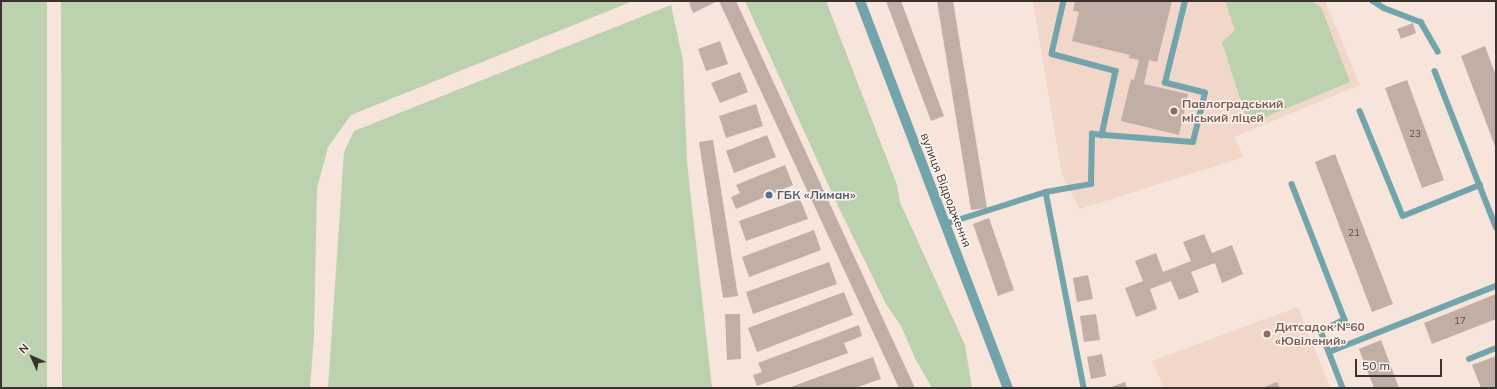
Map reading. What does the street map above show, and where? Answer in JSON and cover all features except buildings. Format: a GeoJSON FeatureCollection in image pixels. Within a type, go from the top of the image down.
{"type":"FeatureCollection","features":[{"type":"Feature","properties":{"kind":"street","name":"вулиця Відродження"},"geometry":{"type":"LineString","coordinates":[[860,1],[1008,388]]}},
{"type":"Feature","properties":{"kind":"lane"},"geometry":{"type":"LineString","coordinates":[[1064,1],[1052,54],[1116,71],[1102,136]]}},
{"type":"Feature","properties":{"kind":"lane"},"geometry":{"type":"LineString","coordinates":[[944,224],[1046,192],[1091,184],[1092,134],[1102,136],[1193,142],[1205,93],[1165,82],[1185,1]]}},
{"type":"Feature","properties":{"kind":"lane"},"geometry":{"type":"LineString","coordinates":[[1373,1],[1384,8],[1421,22],[1438,52]]}},
{"type":"Feature","properties":{"kind":"lane"},"geometry":{"type":"LineString","coordinates":[[1436,70],[1496,227]]}},
{"type":"Feature","properties":{"kind":"lane"},"geometry":{"type":"LineString","coordinates":[[1360,111],[1403,216],[1480,185]]}},
{"type":"Feature","properties":{"kind":"lane"},"geometry":{"type":"LineString","coordinates":[[1292,184],[1345,320],[1320,331],[1343,388]]}},
{"type":"Feature","properties":{"kind":"lane"},"geometry":{"type":"LineString","coordinates":[[1046,192],[1084,388]]}},
{"type":"Feature","properties":{"kind":"lane"},"geometry":{"type":"LineString","coordinates":[[1329,352],[1496,286]]}},
{"type":"Feature","properties":{"kind":"lane"},"geometry":{"type":"LineString","coordinates":[[1469,359],[1496,348]]}},
{"type":"Feature","properties":{"kind":"shaded area","name":"Павлоградський міський ліцей"},"geometry":{"type":"Polygon","coordinates":[[[1033,1],[1325,1],[1360,85],[1234,137],[1244,157],[1080,209],[1062,175],[1033,1]]]}},
{"type":"Feature","properties":{"kind":"shaded area","name":"Дитсадок №60 «Ювілений»"},"geometry":{"type":"Polygon","coordinates":[[[1298,307],[1330,388],[1164,388],[1152,361],[1298,307]]]}},
{"type":"Feature","properties":{"kind":"green space"},"geometry":{"type":"Polygon","coordinates":[[[1,1],[47,1],[47,388],[1,388],[1,1]]]}},
{"type":"Feature","properties":{"kind":"green space"},"geometry":{"type":"Polygon","coordinates":[[[61,1],[633,1],[351,115],[328,147],[317,188],[314,335],[310,388],[62,388],[61,1]]]}},
{"type":"Feature","properties":{"kind":"green space"},"geometry":{"type":"Polygon","coordinates":[[[745,1],[826,1],[897,185],[900,202],[965,345],[972,388],[932,388],[916,360],[901,326],[886,304],[838,206],[745,1]]]}},
{"type":"Feature","properties":{"kind":"green space"},"geometry":{"type":"Polygon","coordinates":[[[1225,1],[1311,1],[1321,7],[1350,82],[1248,124],[1222,42],[1235,30],[1225,1]]]}},
{"type":"Feature","properties":{"kind":"green space"},"geometry":{"type":"Polygon","coordinates":[[[671,5],[683,61],[687,162],[712,388],[328,388],[344,152],[354,131],[671,5]]]}},
{"type":"Feature","properties":{"kind":"place","name":"Павлоградський міський ліцей"},"geometry":{"type":"Point","coordinates":[1174,111]}},
{"type":"Feature","properties":{"kind":"place","name":"ГБК «Лиман»"},"geometry":{"type":"Point","coordinates":[769,195]}},
{"type":"Feature","properties":{"kind":"place","name":"Дитсадок №60 «Ювілений»"},"geometry":{"type":"Point","coordinates":[1267,334]}}]}
